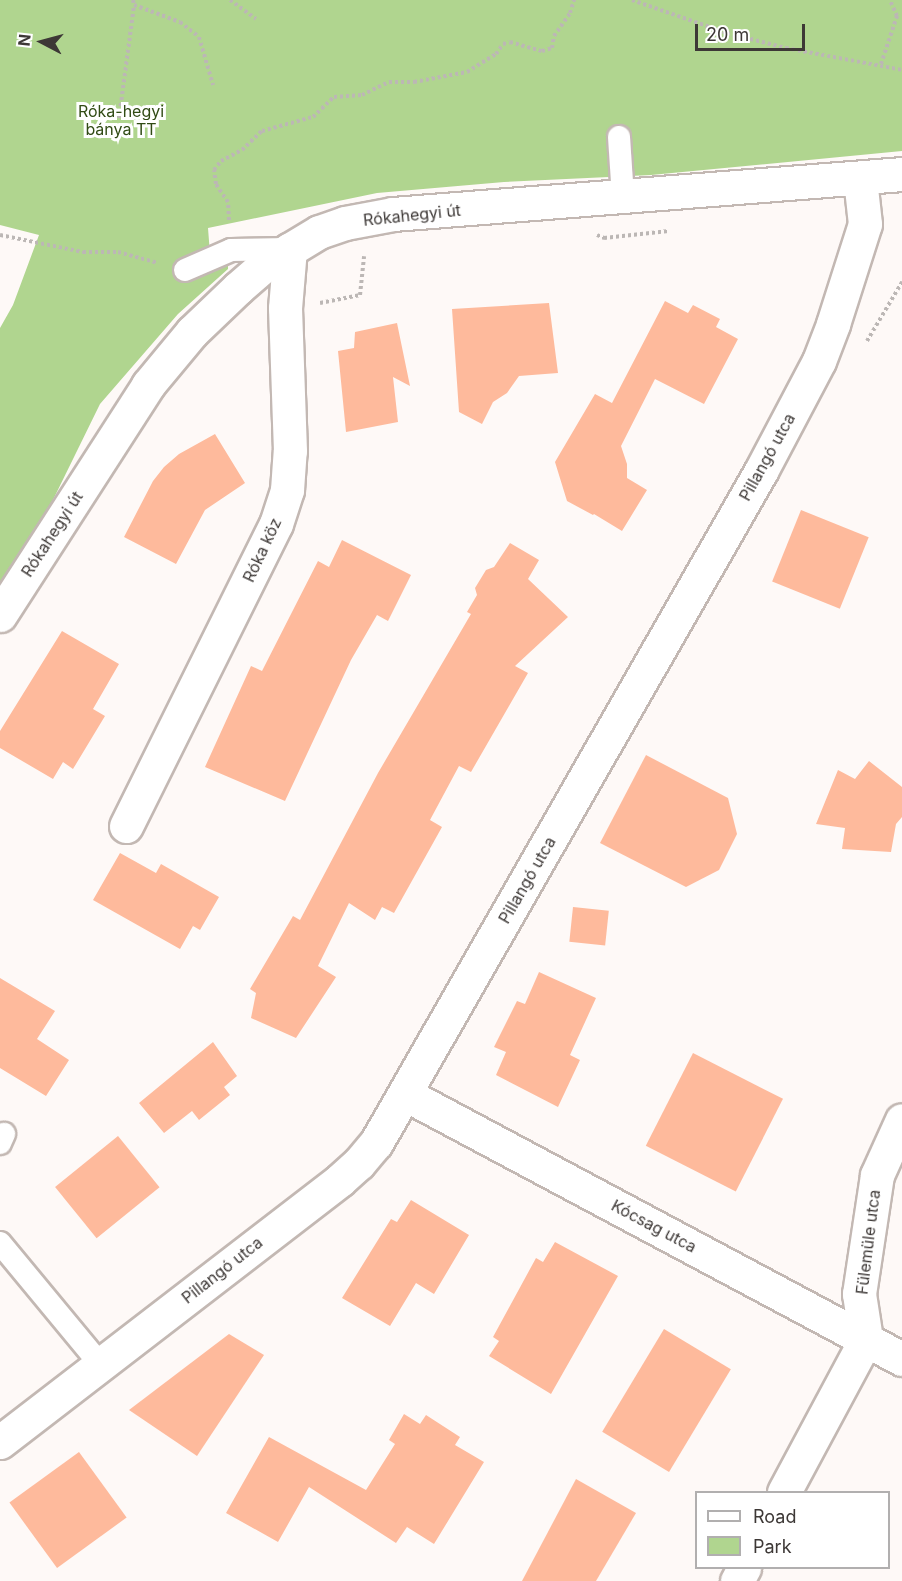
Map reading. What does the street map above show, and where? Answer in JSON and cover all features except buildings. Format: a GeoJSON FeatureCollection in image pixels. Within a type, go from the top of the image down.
{"type":"FeatureCollection","features":[{"type":"Feature","properties":{"kind":"street","name":"Rókahegyi út"},"geometry":{"type":"LineString","coordinates":[[0,615],[148,385],[192,332],[267,264],[319,232],[345,223],[393,214],[902,174]]}},
{"type":"Feature","properties":{"kind":"street","name":"Pillangó utca"},"geometry":{"type":"LineString","coordinates":[[0,1442],[359,1163],[376,1143],[761,471],[819,361],[865,224],[860,179]]}},
{"type":"Feature","properties":{"kind":"street","name":"Róka köz"},"geometry":{"type":"LineString","coordinates":[[126,826],[276,524],[287,490],[290,451],[285,308],[290,249]]}},
{"type":"Feature","properties":{"kind":"street","name":"Kócsag utca"},"geometry":{"type":"LineString","coordinates":[[405,1095],[902,1359]]}},
{"type":"Feature","properties":{"kind":"street","name":"Fülemüle utca"},"geometry":{"type":"LineString","coordinates":[[866,1339],[859,1294],[877,1175],[902,1120]]}},
{"type":"Feature","properties":{"kind":"street"},"geometry":{"type":"LineString","coordinates":[[785,1491],[866,1339]]}},
{"type":"Feature","properties":{"kind":"lane"},"geometry":{"type":"LineString","coordinates":[[619,137],[623,197]]}},
{"type":"Feature","properties":{"kind":"lane"},"geometry":{"type":"LineString","coordinates":[[185,270],[231,250],[290,249]]}},
{"type":"Feature","properties":{"kind":"lane"},"geometry":{"type":"LineString","coordinates":[[0,1243],[100,1364]]}},
{"type":"Feature","properties":{"kind":"path"},"geometry":{"type":"LineString","coordinates":[[230,0],[256,19]]}},
{"type":"Feature","properties":{"kind":"path"},"geometry":{"type":"LineString","coordinates":[[231,250],[228,202],[216,184],[214,170],[221,161],[242,150],[262,130],[313,117],[334,97],[362,95],[389,82],[414,82],[467,72],[496,54],[503,44],[510,42],[542,51],[552,48],[554,36],[570,13],[574,0]]}},
{"type":"Feature","properties":{"kind":"path"},"geometry":{"type":"LineString","coordinates":[[632,0],[736,35],[786,48],[881,64],[902,70]]}},
{"type":"Feature","properties":{"kind":"path"},"geometry":{"type":"LineString","coordinates":[[881,64],[897,16],[890,0]]}},
{"type":"Feature","properties":{"kind":"path"},"geometry":{"type":"LineString","coordinates":[[119,118],[133,2],[180,22],[200,37],[213,85]]}},
{"type":"Feature","properties":{"kind":"path"},"geometry":{"type":"LineString","coordinates":[[0,235],[83,252],[118,252],[185,270]]}},
{"type":"Feature","properties":{"kind":"path"},"geometry":{"type":"LineString","coordinates":[[862,348],[902,282]]}},
{"type":"Feature","properties":{"kind":"green space","name":"Róka-hegyi bánya TT"},"geometry":{"type":"Polygon","coordinates":[[[0,0],[902,0],[902,151],[651,175],[504,182],[377,193],[208,228],[210,254],[228,257],[228,269],[178,314],[100,404],[0,608],[0,328],[13,305],[39,235],[0,225],[0,0]]]}}]}
